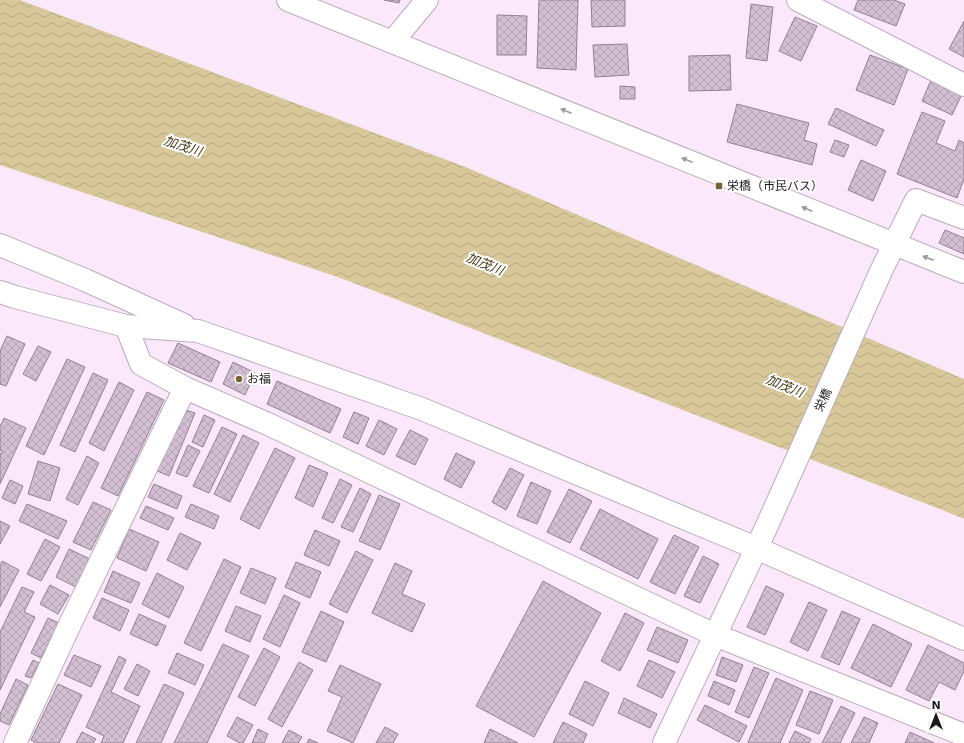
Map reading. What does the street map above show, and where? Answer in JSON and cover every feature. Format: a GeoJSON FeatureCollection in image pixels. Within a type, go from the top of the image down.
{"type":"FeatureCollection","features":[{"type":"Feature","properties":{"kind":"street"},"geometry":{"type":"LineString","coordinates":[[288,0],[964,272]]}},
{"type":"Feature","properties":{"kind":"street"},"geometry":{"type":"LineString","coordinates":[[393,41],[427,0]]}},
{"type":"Feature","properties":{"kind":"street"},"geometry":{"type":"LineString","coordinates":[[798,0],[964,85]]}},
{"type":"Feature","properties":{"kind":"street","name":"栄橋"},"geometry":{"type":"LineString","coordinates":[[664,743],[760,539],[882,269],[916,200],[964,218]]}},
{"type":"Feature","properties":{"kind":"street"},"geometry":{"type":"LineString","coordinates":[[0,245],[85,280],[198,331],[422,409],[760,539],[964,638]]}},
{"type":"Feature","properties":{"kind":"street"},"geometry":{"type":"LineString","coordinates":[[0,292],[15,298],[126,326],[198,331]]}},
{"type":"Feature","properties":{"kind":"street"},"geometry":{"type":"LineString","coordinates":[[126,326],[141,364],[185,388],[268,424],[715,635],[964,734]]}},
{"type":"Feature","properties":{"kind":"street"},"geometry":{"type":"LineString","coordinates":[[15,743],[72,620],[185,388]]}},
{"type":"Feature","properties":{"kind":"water","name":"加茂川"},"geometry":{"type":"Polygon","coordinates":[[[0,0],[20,0],[463,166],[964,379],[964,519],[338,277],[0,165],[0,0]]]}},
{"type":"Feature","properties":{"kind":"building"},"geometry":{"type":"Polygon","coordinates":[[[384,0],[400,0],[399,3],[384,0]]]}},
{"type":"Feature","properties":{"kind":"building"},"geometry":{"type":"Polygon","coordinates":[[[539,0],[578,0],[576,70],[537,68],[539,0]]]}},
{"type":"Feature","properties":{"kind":"building"},"geometry":{"type":"Polygon","coordinates":[[[591,0],[625,0],[625,26],[592,27],[591,0]]]}},
{"type":"Feature","properties":{"kind":"building"},"geometry":{"type":"Polygon","coordinates":[[[858,0],[894,0],[905,4],[896,26],[854,10],[858,0]]]}},
{"type":"Feature","properties":{"kind":"building"},"geometry":{"type":"Polygon","coordinates":[[[751,4],[773,7],[767,61],[746,58],[751,4]]]}},
{"type":"Feature","properties":{"kind":"building"},"geometry":{"type":"Polygon","coordinates":[[[497,15],[527,16],[526,55],[497,55],[497,15]]]}},
{"type":"Feature","properties":{"kind":"building"},"geometry":{"type":"Polygon","coordinates":[[[795,17],[817,26],[801,61],[779,51],[795,17]]]}},
{"type":"Feature","properties":{"kind":"building"},"geometry":{"type":"Polygon","coordinates":[[[964,21],[964,57],[949,49],[964,21]]]}},
{"type":"Feature","properties":{"kind":"building"},"geometry":{"type":"Polygon","coordinates":[[[627,44],[629,75],[595,77],[593,45],[627,44]]]}},
{"type":"Feature","properties":{"kind":"building"},"geometry":{"type":"Polygon","coordinates":[[[730,55],[731,90],[689,91],[689,56],[730,55]]]}},
{"type":"Feature","properties":{"kind":"building"},"geometry":{"type":"Polygon","coordinates":[[[870,55],[908,69],[894,105],[856,90],[870,55]]]}},
{"type":"Feature","properties":{"kind":"building"},"geometry":{"type":"Polygon","coordinates":[[[931,80],[962,94],[952,115],[922,101],[931,80]]]}},
{"type":"Feature","properties":{"kind":"building"},"geometry":{"type":"Polygon","coordinates":[[[620,86],[635,87],[635,99],[620,99],[620,86]]]}},
{"type":"Feature","properties":{"kind":"building"},"geometry":{"type":"Polygon","coordinates":[[[737,104],[809,123],[804,140],[817,144],[812,165],[727,142],[737,104]]]}},
{"type":"Feature","properties":{"kind":"building"},"geometry":{"type":"Polygon","coordinates":[[[836,108],[884,130],[876,146],[828,124],[836,108]]]}},
{"type":"Feature","properties":{"kind":"building"},"geometry":{"type":"Polygon","coordinates":[[[922,112],[945,121],[936,143],[955,151],[959,140],[964,143],[964,179],[957,198],[897,174],[922,112]]]}},
{"type":"Feature","properties":{"kind":"building"},"geometry":{"type":"Polygon","coordinates":[[[835,140],[849,145],[844,157],[830,152],[835,140]]]}},
{"type":"Feature","properties":{"kind":"building"},"geometry":{"type":"Polygon","coordinates":[[[861,160],[886,171],[873,201],[848,190],[861,160]]]}},
{"type":"Feature","properties":{"kind":"building"},"geometry":{"type":"Polygon","coordinates":[[[945,230],[964,238],[964,254],[939,243],[945,230]]]}},
{"type":"Feature","properties":{"kind":"building"},"geometry":{"type":"Polygon","coordinates":[[[7,336],[25,344],[6,386],[0,384],[0,351],[7,336]]]}},
{"type":"Feature","properties":{"kind":"building"},"geometry":{"type":"Polygon","coordinates":[[[178,343],[220,362],[211,382],[168,363],[178,343]]]}},
{"type":"Feature","properties":{"kind":"building"},"geometry":{"type":"Polygon","coordinates":[[[38,346],[51,352],[36,381],[23,374],[38,346]]]}},
{"type":"Feature","properties":{"kind":"building"},"geometry":{"type":"Polygon","coordinates":[[[67,359],[85,367],[44,455],[26,446],[67,359]]]}},
{"type":"Feature","properties":{"kind":"building","name":"お福"},"geometry":{"type":"Polygon","coordinates":[[[233,362],[255,373],[245,395],[223,384],[233,362]]]}},
{"type":"Feature","properties":{"kind":"building"},"geometry":{"type":"Polygon","coordinates":[[[93,373],[108,380],[75,452],[60,445],[93,373]]]}},
{"type":"Feature","properties":{"kind":"building"},"geometry":{"type":"Polygon","coordinates":[[[277,381],[341,409],[330,433],[267,404],[277,381]]]}},
{"type":"Feature","properties":{"kind":"building"},"geometry":{"type":"Polygon","coordinates":[[[119,382],[134,390],[104,451],[89,443],[119,382]]]}},
{"type":"Feature","properties":{"kind":"building"},"geometry":{"type":"Polygon","coordinates":[[[147,392],[164,400],[118,496],[101,488],[147,392]]]}},
{"type":"Feature","properties":{"kind":"building"},"geometry":{"type":"Polygon","coordinates":[[[183,409],[195,413],[169,476],[157,471],[183,409]]]}},
{"type":"Feature","properties":{"kind":"building"},"geometry":{"type":"Polygon","coordinates":[[[354,412],[369,418],[358,444],[343,437],[354,412]]]}},
{"type":"Feature","properties":{"kind":"building"},"geometry":{"type":"Polygon","coordinates":[[[204,415],[215,420],[203,447],[192,442],[204,415]]]}},
{"type":"Feature","properties":{"kind":"building"},"geometry":{"type":"Polygon","coordinates":[[[4,418],[26,428],[0,484],[0,455],[2,451],[0,450],[0,427],[4,418]]]}},
{"type":"Feature","properties":{"kind":"building"},"geometry":{"type":"Polygon","coordinates":[[[379,420],[397,429],[384,455],[366,446],[379,420]]]}},
{"type":"Feature","properties":{"kind":"building"},"geometry":{"type":"Polygon","coordinates":[[[222,427],[237,434],[209,493],[193,486],[222,427]]]}},
{"type":"Feature","properties":{"kind":"building"},"geometry":{"type":"Polygon","coordinates":[[[410,430],[428,439],[415,465],[396,456],[410,430]]]}},
{"type":"Feature","properties":{"kind":"building"},"geometry":{"type":"Polygon","coordinates":[[[243,435],[259,443],[230,502],[214,494],[243,435]]]}},
{"type":"Feature","properties":{"kind":"building"},"geometry":{"type":"Polygon","coordinates":[[[188,445],[200,451],[187,477],[176,473],[188,445]]]}},
{"type":"Feature","properties":{"kind":"building"},"geometry":{"type":"Polygon","coordinates":[[[275,448],[295,458],[259,529],[240,519],[275,448]]]}},
{"type":"Feature","properties":{"kind":"building"},"geometry":{"type":"Polygon","coordinates":[[[456,453],[475,462],[461,488],[444,479],[456,453]]]}},
{"type":"Feature","properties":{"kind":"building"},"geometry":{"type":"Polygon","coordinates":[[[87,456],[99,463],[78,505],[66,499],[87,456]]]}},
{"type":"Feature","properties":{"kind":"building"},"geometry":{"type":"Polygon","coordinates":[[[38,461],[60,468],[50,501],[28,494],[38,461]]]}},
{"type":"Feature","properties":{"kind":"building"},"geometry":{"type":"Polygon","coordinates":[[[309,465],[328,473],[313,507],[295,498],[309,465]]]}},
{"type":"Feature","properties":{"kind":"building"},"geometry":{"type":"Polygon","coordinates":[[[510,468],[524,475],[506,510],[492,502],[510,468]]]}},
{"type":"Feature","properties":{"kind":"building"},"geometry":{"type":"Polygon","coordinates":[[[340,479],[352,485],[333,523],[322,518],[340,479]]]}},
{"type":"Feature","properties":{"kind":"building"},"geometry":{"type":"Polygon","coordinates":[[[10,480],[23,486],[15,504],[2,498],[10,480]]]}},
{"type":"Feature","properties":{"kind":"building"},"geometry":{"type":"Polygon","coordinates":[[[531,482],[551,491],[537,524],[517,516],[531,482]]]}},
{"type":"Feature","properties":{"kind":"building"},"geometry":{"type":"Polygon","coordinates":[[[154,484],[182,496],[177,509],[148,497],[154,484]]]}},
{"type":"Feature","properties":{"kind":"building"},"geometry":{"type":"Polygon","coordinates":[[[360,488],[371,494],[353,532],[341,527],[360,488]]]}},
{"type":"Feature","properties":{"kind":"building"},"geometry":{"type":"Polygon","coordinates":[[[569,489],[592,501],[570,543],[547,532],[569,489]]]}},
{"type":"Feature","properties":{"kind":"building"},"geometry":{"type":"Polygon","coordinates":[[[379,495],[400,504],[380,550],[359,541],[379,495]]]}},
{"type":"Feature","properties":{"kind":"building"},"geometry":{"type":"Polygon","coordinates":[[[93,502],[111,510],[91,550],[73,542],[93,502]]]}},
{"type":"Feature","properties":{"kind":"building"},"geometry":{"type":"Polygon","coordinates":[[[27,504],[67,521],[58,539],[19,521],[27,504]]]}},
{"type":"Feature","properties":{"kind":"building"},"geometry":{"type":"Polygon","coordinates":[[[191,504],[219,516],[214,529],[185,517],[191,504]]]}},
{"type":"Feature","properties":{"kind":"building"},"geometry":{"type":"Polygon","coordinates":[[[146,506],[174,518],[168,530],[140,518],[146,506]]]}},
{"type":"Feature","properties":{"kind":"building"},"geometry":{"type":"Polygon","coordinates":[[[600,509],[658,539],[638,579],[580,549],[600,509]]]}},
{"type":"Feature","properties":{"kind":"building"},"geometry":{"type":"Polygon","coordinates":[[[0,521],[10,526],[0,544],[0,521]]]}},
{"type":"Feature","properties":{"kind":"building"},"geometry":{"type":"Polygon","coordinates":[[[129,529],[159,542],[146,571],[117,558],[129,529]]]}},
{"type":"Feature","properties":{"kind":"building"},"geometry":{"type":"Polygon","coordinates":[[[315,530],[340,541],[329,566],[304,555],[315,530]]]}},
{"type":"Feature","properties":{"kind":"building"},"geometry":{"type":"Polygon","coordinates":[[[180,533],[201,543],[187,570],[167,560],[180,533]]]}},
{"type":"Feature","properties":{"kind":"building"},"geometry":{"type":"Polygon","coordinates":[[[674,535],[699,547],[675,594],[650,582],[674,535]]]}},
{"type":"Feature","properties":{"kind":"building"},"geometry":{"type":"Polygon","coordinates":[[[45,539],[60,547],[41,581],[27,574],[45,539]]]}},
{"type":"Feature","properties":{"kind":"building"},"geometry":{"type":"Polygon","coordinates":[[[69,549],[90,559],[76,587],[56,577],[69,549]]]}},
{"type":"Feature","properties":{"kind":"building"},"geometry":{"type":"Polygon","coordinates":[[[356,551],[373,560],[347,613],[329,604],[356,551]]]}},
{"type":"Feature","properties":{"kind":"building"},"geometry":{"type":"Polygon","coordinates":[[[703,556],[719,564],[700,603],[684,596],[703,556]]]}},
{"type":"Feature","properties":{"kind":"building"},"geometry":{"type":"Polygon","coordinates":[[[224,559],[241,567],[201,651],[184,643],[224,559]]]}},
{"type":"Feature","properties":{"kind":"building"},"geometry":{"type":"Polygon","coordinates":[[[2,561],[19,570],[0,607],[0,566],[2,561]]]}},
{"type":"Feature","properties":{"kind":"building"},"geometry":{"type":"Polygon","coordinates":[[[296,562],[321,572],[310,598],[285,587],[296,562]]]}},
{"type":"Feature","properties":{"kind":"building"},"geometry":{"type":"Polygon","coordinates":[[[395,563],[412,571],[402,594],[425,604],[412,632],[372,613],[395,563]]]}},
{"type":"Feature","properties":{"kind":"building"},"geometry":{"type":"Polygon","coordinates":[[[251,568],[276,578],[265,604],[240,593],[251,568]]]}},
{"type":"Feature","properties":{"kind":"building"},"geometry":{"type":"Polygon","coordinates":[[[113,571],[140,583],[131,603],[104,592],[113,571]]]}},
{"type":"Feature","properties":{"kind":"building"},"geometry":{"type":"Polygon","coordinates":[[[157,573],[184,587],[169,618],[142,604],[157,573]]]}},
{"type":"Feature","properties":{"kind":"building"},"geometry":{"type":"Polygon","coordinates":[[[543,581],[601,613],[534,737],[476,706],[543,581]]]}},
{"type":"Feature","properties":{"kind":"building"},"geometry":{"type":"Polygon","coordinates":[[[50,585],[69,595],[58,614],[40,604],[50,585]]]}},
{"type":"Feature","properties":{"kind":"building"},"geometry":{"type":"Polygon","coordinates":[[[766,586],[784,594],[765,635],[747,627],[766,586]]]}},
{"type":"Feature","properties":{"kind":"building"},"geometry":{"type":"Polygon","coordinates":[[[22,587],[34,592],[24,612],[35,617],[0,690],[0,632],[22,587]]]}},
{"type":"Feature","properties":{"kind":"building"},"geometry":{"type":"Polygon","coordinates":[[[284,595],[300,603],[280,647],[263,639],[284,595]]]}},
{"type":"Feature","properties":{"kind":"building"},"geometry":{"type":"Polygon","coordinates":[[[102,598],[129,610],[120,631],[93,618],[102,598]]]}},
{"type":"Feature","properties":{"kind":"building"},"geometry":{"type":"Polygon","coordinates":[[[809,602],[827,610],[808,651],[790,642],[809,602]]]}},
{"type":"Feature","properties":{"kind":"building"},"geometry":{"type":"Polygon","coordinates":[[[236,606],[261,616],[250,642],[225,631],[236,606]]]}},
{"type":"Feature","properties":{"kind":"building"},"geometry":{"type":"Polygon","coordinates":[[[321,611],[344,622],[326,662],[302,652],[321,611]]]}},
{"type":"Feature","properties":{"kind":"building"},"geometry":{"type":"Polygon","coordinates":[[[842,611],[860,619],[839,665],[821,657],[842,611]]]}},
{"type":"Feature","properties":{"kind":"building"},"geometry":{"type":"Polygon","coordinates":[[[625,613],[644,623],[620,671],[601,661],[625,613]]]}},
{"type":"Feature","properties":{"kind":"building"},"geometry":{"type":"Polygon","coordinates":[[[139,614],[166,626],[157,646],[130,634],[139,614]]]}},
{"type":"Feature","properties":{"kind":"building"},"geometry":{"type":"Polygon","coordinates":[[[48,618],[59,623],[41,658],[31,653],[48,618]]]}},
{"type":"Feature","properties":{"kind":"building"},"geometry":{"type":"Polygon","coordinates":[[[873,624],[912,644],[891,687],[851,668],[873,624]]]}},
{"type":"Feature","properties":{"kind":"building"},"geometry":{"type":"Polygon","coordinates":[[[657,627],[688,640],[678,663],[647,650],[657,627]]]}},
{"type":"Feature","properties":{"kind":"building"},"geometry":{"type":"Polygon","coordinates":[[[223,644],[249,656],[207,743],[174,743],[223,644]]]}},
{"type":"Feature","properties":{"kind":"building"},"geometry":{"type":"Polygon","coordinates":[[[928,645],[964,663],[964,671],[955,690],[939,682],[929,701],[906,690],[928,645]]]}},
{"type":"Feature","properties":{"kind":"building"},"geometry":{"type":"Polygon","coordinates":[[[264,648],[280,657],[255,706],[238,697],[264,648]]]}},
{"type":"Feature","properties":{"kind":"building"},"geometry":{"type":"Polygon","coordinates":[[[177,653],[204,665],[195,685],[168,673],[177,653]]]}},
{"type":"Feature","properties":{"kind":"building"},"geometry":{"type":"Polygon","coordinates":[[[74,655],[101,666],[91,687],[64,675],[74,655]]]}},
{"type":"Feature","properties":{"kind":"building"},"geometry":{"type":"Polygon","coordinates":[[[119,656],[126,660],[111,692],[140,706],[123,743],[101,743],[104,736],[86,727],[119,656]]]}},
{"type":"Feature","properties":{"kind":"building"},"geometry":{"type":"Polygon","coordinates":[[[722,657],[743,665],[736,682],[716,675],[722,657]]]}},
{"type":"Feature","properties":{"kind":"building"},"geometry":{"type":"Polygon","coordinates":[[[33,660],[39,663],[31,678],[25,676],[33,660]]]}},
{"type":"Feature","properties":{"kind":"building"},"geometry":{"type":"Polygon","coordinates":[[[649,660],[675,672],[662,698],[637,686],[649,660]]]}},
{"type":"Feature","properties":{"kind":"building"},"geometry":{"type":"Polygon","coordinates":[[[299,662],[313,670],[282,727],[268,719],[299,662]]]}},
{"type":"Feature","properties":{"kind":"building"},"geometry":{"type":"Polygon","coordinates":[[[137,664],[150,671],[138,696],[124,689],[137,664]]]}},
{"type":"Feature","properties":{"kind":"building"},"geometry":{"type":"Polygon","coordinates":[[[340,665],[381,684],[353,743],[327,731],[342,697],[328,691],[340,665]]]}},
{"type":"Feature","properties":{"kind":"building"},"geometry":{"type":"Polygon","coordinates":[[[754,667],[769,673],[749,718],[735,712],[754,667]]]}},
{"type":"Feature","properties":{"kind":"building"},"geometry":{"type":"Polygon","coordinates":[[[776,678],[803,690],[780,743],[749,743],[748,742],[776,678]]]}},
{"type":"Feature","properties":{"kind":"building"},"geometry":{"type":"Polygon","coordinates":[[[16,679],[28,685],[9,725],[0,721],[0,714],[16,679]]]}},
{"type":"Feature","properties":{"kind":"building"},"geometry":{"type":"Polygon","coordinates":[[[585,681],[609,693],[593,726],[569,714],[585,681]]]}},
{"type":"Feature","properties":{"kind":"building"},"geometry":{"type":"Polygon","coordinates":[[[714,681],[735,690],[729,705],[708,696],[714,681]]]}},
{"type":"Feature","properties":{"kind":"building"},"geometry":{"type":"Polygon","coordinates":[[[58,684],[82,695],[59,743],[36,743],[31,740],[58,684]]]}},
{"type":"Feature","properties":{"kind":"building"},"geometry":{"type":"Polygon","coordinates":[[[164,684],[184,693],[161,743],[136,743],[164,684]]]}},
{"type":"Feature","properties":{"kind":"building"},"geometry":{"type":"Polygon","coordinates":[[[810,691],[833,700],[819,734],[796,725],[810,691]]]}},
{"type":"Feature","properties":{"kind":"building"},"geometry":{"type":"Polygon","coordinates":[[[624,698],[657,714],[650,728],[618,713],[624,698]]]}},
{"type":"Feature","properties":{"kind":"building"},"geometry":{"type":"Polygon","coordinates":[[[705,705],[747,726],[739,742],[697,720],[705,705]]]}},
{"type":"Feature","properties":{"kind":"building"},"geometry":{"type":"Polygon","coordinates":[[[841,706],[855,713],[840,743],[822,743],[841,706]]]}},
{"type":"Feature","properties":{"kind":"building"},"geometry":{"type":"Polygon","coordinates":[[[237,717],[253,725],[243,743],[240,743],[227,736],[237,717]]]}},
{"type":"Feature","properties":{"kind":"building"},"geometry":{"type":"Polygon","coordinates":[[[864,717],[878,723],[869,743],[851,743],[864,717]]]}},
{"type":"Feature","properties":{"kind":"building"},"geometry":{"type":"Polygon","coordinates":[[[563,722],[587,734],[583,743],[553,743],[563,722]]]}},
{"type":"Feature","properties":{"kind":"building"},"geometry":{"type":"Polygon","coordinates":[[[385,727],[398,734],[393,743],[376,743],[385,727]]]}},
{"type":"Feature","properties":{"kind":"building"},"geometry":{"type":"Polygon","coordinates":[[[258,729],[268,734],[264,743],[252,743],[258,729]]]}},
{"type":"Feature","properties":{"kind":"building"},"geometry":{"type":"Polygon","coordinates":[[[490,729],[518,743],[484,743],[490,729]]]}},
{"type":"Feature","properties":{"kind":"building"},"geometry":{"type":"Polygon","coordinates":[[[289,730],[302,737],[298,743],[282,743],[289,730]]]}},
{"type":"Feature","properties":{"kind":"building"},"geometry":{"type":"Polygon","coordinates":[[[795,731],[811,739],[809,743],[789,743],[795,731]]]}},
{"type":"Feature","properties":{"kind":"building"},"geometry":{"type":"Polygon","coordinates":[[[82,732],[96,739],[93,743],[76,743],[82,732]]]}},
{"type":"Feature","properties":{"kind":"building"},"geometry":{"type":"Polygon","coordinates":[[[910,732],[934,743],[905,743],[910,732]]]}},
{"type":"Feature","properties":{"kind":"building"},"geometry":{"type":"Polygon","coordinates":[[[309,739],[318,743],[307,743],[309,739]]]}},
{"type":"Feature","properties":{"kind":"place","name":"栄橋（市民バス）"},"geometry":{"type":"Point","coordinates":[719,186]}},
{"type":"Feature","properties":{"kind":"place","name":"お福"},"geometry":{"type":"Point","coordinates":[239,379]}}]}
